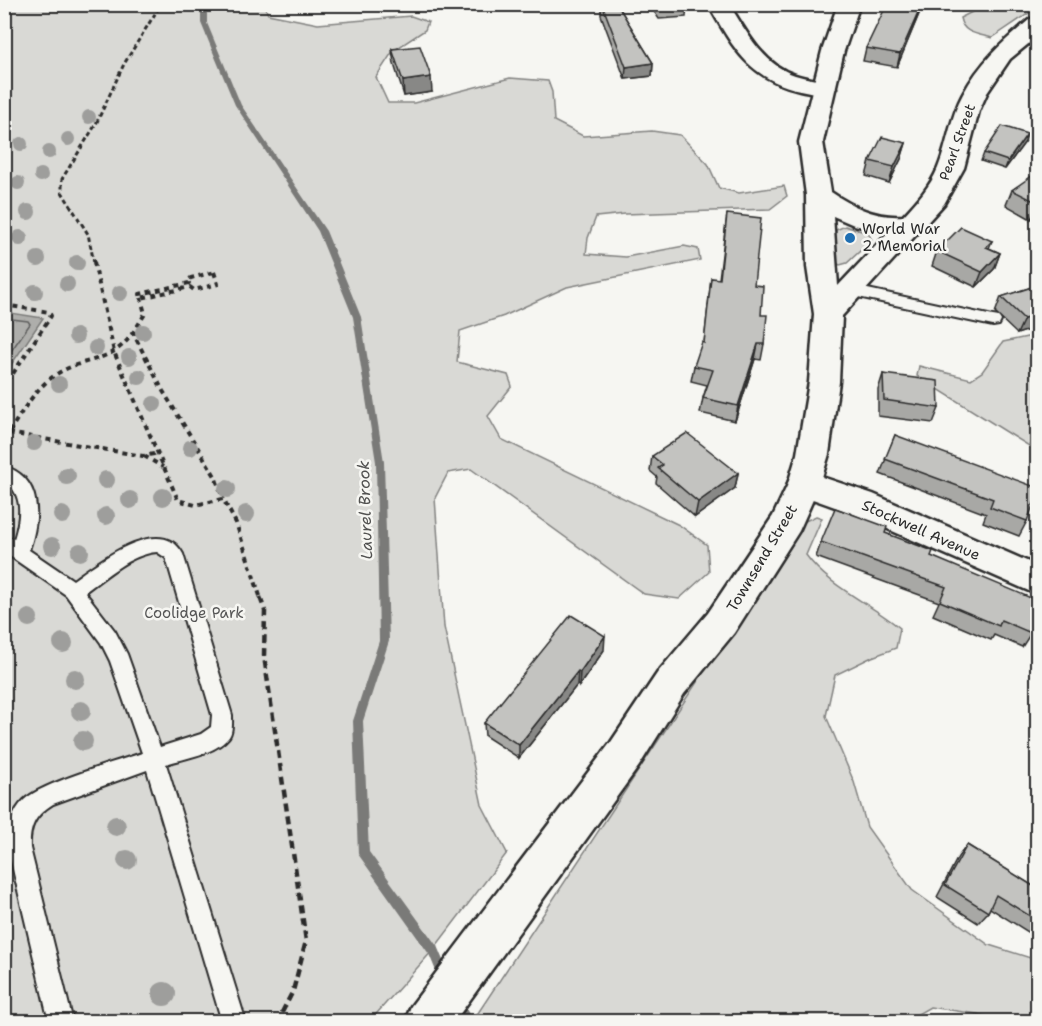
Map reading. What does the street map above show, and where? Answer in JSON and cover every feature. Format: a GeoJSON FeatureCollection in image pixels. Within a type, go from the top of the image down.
{"type":"FeatureCollection","features":[{"type":"Feature","properties":{"kind":"street"},"geometry":{"type":"LineString","coordinates":[[718,4],[745,47],[763,66],[786,79],[824,88]]}},
{"type":"Feature","properties":{"kind":"street","name":"Townsend Street"},"geometry":{"type":"LineString","coordinates":[[427,1022],[476,958],[537,870],[625,754],[671,683],[721,623],[787,522],[804,483],[813,454],[824,382],[828,314],[822,267],[819,195],[811,142],[833,51],[849,4]]}},
{"type":"Feature","properties":{"kind":"street","name":"Pearl Street"},"geometry":{"type":"LineString","coordinates":[[828,314],[935,198],[951,168],[967,111],[987,74],[1002,54],[1038,24]]}},
{"type":"Feature","properties":{"kind":"street"},"geometry":{"type":"LineString","coordinates":[[819,195],[846,213],[870,222],[892,226],[912,224]]}},
{"type":"Feature","properties":{"kind":"street","name":"Stockwell Avenue"},"geometry":{"type":"LineString","coordinates":[[804,483],[861,503],[1038,581]]}},
{"type":"Feature","properties":{"kind":"lane"},"geometry":{"type":"LineString","coordinates":[[849,290],[993,321]]}},
{"type":"Feature","properties":{"kind":"lane"},"geometry":{"type":"LineString","coordinates":[[4,472],[20,482],[27,495],[30,512],[28,530],[12,547],[73,590],[108,637],[120,660],[154,758],[234,1022]]}},
{"type":"Feature","properties":{"kind":"lane"},"geometry":{"type":"LineString","coordinates":[[61,1022],[19,848],[19,828],[22,818],[38,801],[46,797],[154,758],[207,742],[221,732],[222,725],[222,714],[174,554],[157,545],[147,546],[128,554],[73,590]]}},
{"type":"Feature","properties":{"kind":"path"},"geometry":{"type":"LineString","coordinates":[[161,4],[123,64],[96,124],[62,179],[62,192],[88,234],[114,352],[178,500],[186,504],[206,505],[223,499]]}},
{"type":"Feature","properties":{"kind":"path"},"geometry":{"type":"LineString","coordinates":[[4,440],[35,394],[50,380],[74,365],[114,352],[123,345],[145,314],[141,298],[140,294],[189,283],[188,280],[191,278],[214,272],[218,284],[194,290],[190,287],[141,298]]}},
{"type":"Feature","properties":{"kind":"path"},"geometry":{"type":"LineString","coordinates":[[4,305],[49,312],[51,316],[4,387]]}},
{"type":"Feature","properties":{"kind":"path"},"geometry":{"type":"LineString","coordinates":[[132,332],[163,390],[215,476],[223,499],[236,523],[265,611],[264,656],[306,941],[293,991],[277,1022]]}},
{"type":"Feature","properties":{"kind":"path"},"geometry":{"type":"LineString","coordinates":[[4,377],[10,378]]}},
{"type":"Feature","properties":{"kind":"path"},"geometry":{"type":"LineString","coordinates":[[9,433],[143,456],[149,456],[157,451]]}},
{"type":"Feature","properties":{"kind":"path"},"geometry":{"type":"LineString","coordinates":[[143,456],[164,468]]}},
{"type":"Feature","properties":{"kind":"green space"},"geometry":{"type":"Polygon","coordinates":[[[1037,4],[1038,7],[992,38],[968,30],[960,18],[986,5],[1037,4]]]}},
{"type":"Feature","properties":{"kind":"green space","name":"Coolidge Park"},"geometry":{"type":"Polygon","coordinates":[[[4,5],[264,5],[268,14],[318,24],[411,16],[428,22],[425,30],[393,51],[376,77],[388,103],[414,103],[510,78],[548,81],[552,92],[554,121],[583,136],[652,131],[680,135],[708,164],[719,188],[739,193],[784,186],[787,196],[770,209],[596,217],[588,238],[586,254],[626,257],[684,246],[698,249],[700,260],[567,287],[504,316],[460,331],[457,362],[508,375],[512,386],[488,416],[501,439],[679,525],[707,545],[709,572],[679,599],[644,594],[471,469],[448,473],[435,498],[444,627],[482,805],[507,853],[433,950],[370,1021],[5,1021],[4,5]]]}},
{"type":"Feature","properties":{"kind":"green space"},"geometry":{"type":"Polygon","coordinates":[[[845,226],[868,233],[872,240],[847,263],[840,265],[834,261],[836,230],[845,226]]]}},
{"type":"Feature","properties":{"kind":"green space"},"geometry":{"type":"Polygon","coordinates":[[[1037,335],[1037,451],[917,376],[919,366],[971,379],[982,372],[1003,342],[1037,335]]]}},
{"type":"Feature","properties":{"kind":"green space"},"geometry":{"type":"Polygon","coordinates":[[[816,516],[822,518],[806,555],[838,586],[900,628],[896,648],[835,675],[826,716],[854,782],[867,827],[912,890],[989,945],[1037,960],[1037,1014],[1025,1021],[1001,1021],[977,1014],[930,1007],[904,1022],[472,1022],[803,522],[816,516]]]}},
{"type":"Feature","properties":{"kind":"water"},"geometry":{"type":"Polygon","coordinates":[[[4,312],[43,318],[9,368],[5,367],[4,312]]]}},
{"type":"Feature","properties":{"kind":"building"},"geometry":{"type":"Polygon","coordinates":[[[602,4],[617,4],[653,63],[626,67],[602,4]]]}},
{"type":"Feature","properties":{"kind":"building"},"geometry":{"type":"Polygon","coordinates":[[[887,4],[922,4],[900,54],[866,48],[887,4]]]}},
{"type":"Feature","properties":{"kind":"building"},"geometry":{"type":"Polygon","coordinates":[[[420,46],[431,77],[403,81],[392,49],[420,46]]]}},
{"type":"Feature","properties":{"kind":"building"},"geometry":{"type":"Polygon","coordinates":[[[1002,126],[1027,134],[1008,161],[984,153],[1002,126]]]}},
{"type":"Feature","properties":{"kind":"building"},"geometry":{"type":"Polygon","coordinates":[[[882,137],[906,143],[894,167],[870,161],[882,137]]]}},
{"type":"Feature","properties":{"kind":"building"},"geometry":{"type":"Polygon","coordinates":[[[1036,173],[1038,174],[1038,203],[1012,190],[1036,173]]]}},
{"type":"Feature","properties":{"kind":"building"},"geometry":{"type":"Polygon","coordinates":[[[727,214],[761,218],[754,285],[763,286],[761,315],[767,315],[764,344],[758,344],[738,406],[703,398],[713,370],[694,366],[702,342],[704,343],[711,278],[720,279],[727,214]]]}},
{"type":"Feature","properties":{"kind":"building"},"geometry":{"type":"Polygon","coordinates":[[[961,227],[992,241],[986,247],[1000,253],[982,272],[937,251],[961,227]]]}},
{"type":"Feature","properties":{"kind":"building"},"geometry":{"type":"Polygon","coordinates":[[[1038,285],[1038,314],[1024,319],[1001,297],[1038,285]]]}},
{"type":"Feature","properties":{"kind":"building"},"geometry":{"type":"Polygon","coordinates":[[[883,374],[938,381],[939,408],[884,400],[883,374]]]}},
{"type":"Feature","properties":{"kind":"building"},"geometry":{"type":"Polygon","coordinates":[[[687,433],[738,473],[698,502],[658,468],[663,465],[652,456],[687,433]]]}},
{"type":"Feature","properties":{"kind":"building"},"geometry":{"type":"Polygon","coordinates":[[[895,435],[1038,488],[1027,521],[990,507],[993,499],[885,459],[895,435]]]}},
{"type":"Feature","properties":{"kind":"building"},"geometry":{"type":"Polygon","coordinates":[[[835,508],[887,527],[885,533],[933,551],[931,556],[1038,601],[1038,616],[1031,633],[1001,620],[999,626],[940,601],[946,587],[821,542],[835,508]]]}},
{"type":"Feature","properties":{"kind":"building"},"geometry":{"type":"Polygon","coordinates":[[[571,615],[605,636],[580,672],[578,671],[519,745],[484,723],[571,615]]]}},
{"type":"Feature","properties":{"kind":"building"},"geometry":{"type":"Polygon","coordinates":[[[967,845],[1038,889],[1038,921],[996,895],[988,912],[945,885],[967,845]]]}},
{"type":"Feature","properties":{"kind":"waterway","name":"Laurel Brook"},"geometry":{"type":"LineString","coordinates":[[204,4],[204,23],[238,105],[322,231],[357,317],[380,462],[384,641],[358,721],[364,854],[433,950],[444,977]]}},
{"type":"Feature","properties":{"kind":"waterway","name":"Laurel Brook"},"geometry":{"type":"LineString","coordinates":[[457,1003],[467,1022]]}},
{"type":"Feature","properties":{"kind":"place","name":"World War 2 Memorial"},"geometry":{"type":"Point","coordinates":[850,238]}}]}
